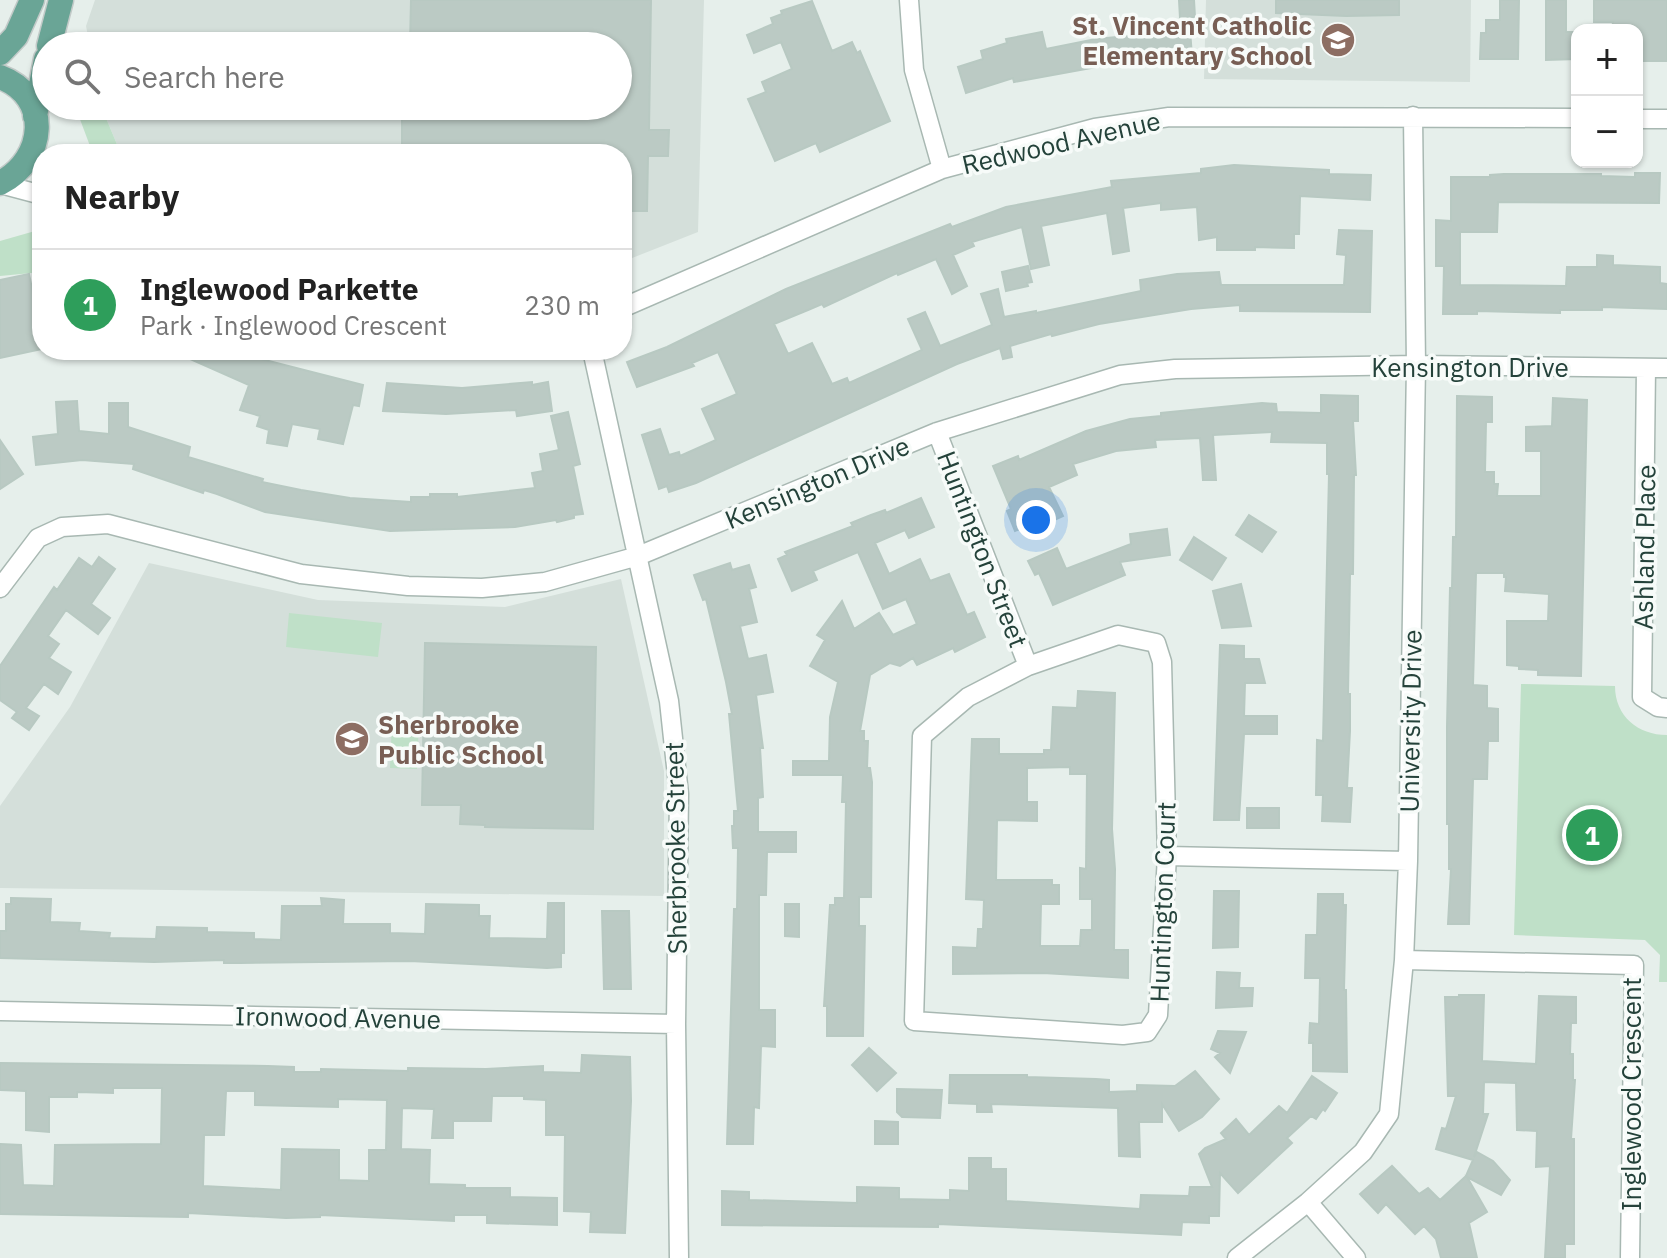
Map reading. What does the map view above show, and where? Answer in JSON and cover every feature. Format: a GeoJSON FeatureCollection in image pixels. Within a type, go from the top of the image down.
{"type":"FeatureCollection","features":[{"type":"Feature","properties":{"kind":"main road"},"geometry":{"type":"LineString","coordinates":[[0,53],[16,36],[32,0]]}},
{"type":"Feature","properties":{"kind":"main road"},"geometry":{"type":"LineString","coordinates":[[53,32],[61,0]]}},
{"type":"Feature","properties":{"kind":"main road"},"geometry":{"type":"LineString","coordinates":[[0,77],[20,89],[32,117]]}},
{"type":"Feature","properties":{"kind":"main road"},"geometry":{"type":"LineString","coordinates":[[0,184],[25,164],[32,152]]}},
{"type":"Feature","properties":{"kind":"street"},"geometry":{"type":"LineString","coordinates":[[909,0],[914,70],[942,169]]}},
{"type":"Feature","properties":{"kind":"street","name":"University Drive"},"geometry":{"type":"LineString","coordinates":[[1237,1258],[1308,1202],[1363,1152],[1389,1114],[1404,960],[1408,861],[1416,365],[1413,116]]}},
{"type":"Feature","properties":{"kind":"street","name":"Redwood Avenue"},"geometry":{"type":"LineString","coordinates":[[632,304],[942,169],[1095,128],[1169,117],[1571,118]]}},
{"type":"Feature","properties":{"kind":"street"},"geometry":{"type":"LineString","coordinates":[[1643,119],[1667,119]]}},
{"type":"Feature","properties":{"kind":"street"},"geometry":{"type":"LineString","coordinates":[[0,184],[32,192]]}},
{"type":"Feature","properties":{"kind":"street","name":"Sherbrooke Street"},"geometry":{"type":"LineString","coordinates":[[594,360],[669,701],[679,794],[676,1024],[679,1258]]}},
{"type":"Feature","properties":{"kind":"street","name":"Kensington Drive"},"geometry":{"type":"LineString","coordinates":[[0,588],[38,538],[62,527],[108,524],[301,574],[408,586],[482,588],[545,582],[638,556],[937,432],[1120,375],[1175,369],[1416,365],[1667,368]]}},
{"type":"Feature","properties":{"kind":"street","name":"Ashland Place"},"geometry":{"type":"LineString","coordinates":[[1646,368],[1642,697],[1658,707],[1667,708]]}},
{"type":"Feature","properties":{"kind":"street","name":"Huntington Street"},"geometry":{"type":"LineString","coordinates":[[937,432],[1028,666]]}},
{"type":"Feature","properties":{"kind":"street","name":"Huntington Court"},"geometry":{"type":"LineString","coordinates":[[1118,635],[1156,643],[1162,662],[1167,856],[1158,1015],[1147,1032],[1123,1035],[914,1021],[922,736],[968,697],[1028,666],[1118,635]]}},
{"type":"Feature","properties":{"kind":"street"},"geometry":{"type":"LineString","coordinates":[[1167,856],[1408,861]]}},
{"type":"Feature","properties":{"kind":"street","name":"Inglewood Crescent"},"geometry":{"type":"LineString","coordinates":[[1404,960],[1634,965],[1630,1258]]}},
{"type":"Feature","properties":{"kind":"street","name":"Ironwood Avenue"},"geometry":{"type":"LineString","coordinates":[[0,1011],[676,1024]]}},
{"type":"Feature","properties":{"kind":"street"},"geometry":{"type":"LineString","coordinates":[[1308,1202],[1356,1258]]}},
{"type":"Feature","properties":{"kind":"shaded area"},"geometry":{"type":"Polygon","coordinates":[[[95,0],[704,0],[698,232],[632,258],[632,144],[117,144],[107,120],[632,120],[632,32],[87,32],[86,26],[95,0]]]}},
{"type":"Feature","properties":{"kind":"shaded area","name":"St. Vincent Catholic Elementary School"},"geometry":{"type":"Polygon","coordinates":[[[1206,0],[1471,0],[1470,82],[1204,79],[1206,0]]]}},
{"type":"Feature","properties":{"kind":"shaded area","name":"Sherbrooke Public School"},"geometry":{"type":"Polygon","coordinates":[[[149,563],[318,600],[505,607],[621,579],[664,771],[664,896],[0,888],[0,806],[70,707],[149,563]]]}},
{"type":"Feature","properties":{"kind":"green space"},"geometry":{"type":"Polygon","coordinates":[[[80,120],[107,120],[117,144],[89,144],[80,120]]]}},
{"type":"Feature","properties":{"kind":"green space"},"geometry":{"type":"Polygon","coordinates":[[[32,232],[32,273],[0,276],[0,241],[32,232]]]}},
{"type":"Feature","properties":{"kind":"green space"},"geometry":{"type":"Polygon","coordinates":[[[289,613],[382,623],[378,657],[286,647],[289,613]]]}},
{"type":"Feature","properties":{"kind":"green space"},"geometry":{"type":"Polygon","coordinates":[[[1521,684],[1615,686],[1619,706],[1630,722],[1647,732],[1667,735],[1667,982],[1659,982],[1660,955],[1645,940],[1514,935],[1521,684]]]}},
{"type":"Feature","properties":{"kind":"green space"},"geometry":{"type":"Polygon","coordinates":[[[392,721],[419,721],[417,769],[390,768],[392,721]]]}},
{"type":"Feature","properties":{"kind":"building"},"geometry":{"type":"Polygon","coordinates":[[[411,0],[651,0],[649,130],[669,130],[668,156],[648,156],[647,211],[632,211],[632,144],[402,144],[402,120],[632,120],[632,32],[410,32],[411,0]]]}},
{"type":"Feature","properties":{"kind":"building"},"geometry":{"type":"Polygon","coordinates":[[[1179,0],[1194,0],[1195,17],[1180,18],[1179,0]]]}},
{"type":"Feature","properties":{"kind":"building"},"geometry":{"type":"Polygon","coordinates":[[[1276,0],[1399,0],[1399,15],[1276,13],[1276,0]]]}},
{"type":"Feature","properties":{"kind":"building"},"geometry":{"type":"Polygon","coordinates":[[[1500,0],[1519,0],[1518,59],[1480,59],[1481,33],[1486,33],[1486,20],[1500,20],[1500,0]]]}},
{"type":"Feature","properties":{"kind":"building"},"geometry":{"type":"Polygon","coordinates":[[[1546,0],[1566,0],[1566,32],[1571,32],[1571,59],[1546,60],[1546,0]]]}},
{"type":"Feature","properties":{"kind":"building"},"geometry":{"type":"Polygon","coordinates":[[[1594,0],[1667,0],[1667,61],[1643,61],[1643,24],[1594,22],[1594,0]]]}},
{"type":"Feature","properties":{"kind":"building"},"geometry":{"type":"Polygon","coordinates":[[[812,1],[832,51],[852,42],[857,53],[860,51],[890,121],[820,152],[816,143],[775,161],[748,99],[766,92],[762,82],[792,69],[781,42],[754,53],[747,35],[773,24],[771,18],[782,14],[781,11],[812,1]]]}},
{"type":"Feature","properties":{"kind":"building"},"geometry":{"type":"Polygon","coordinates":[[[1190,30],[1192,56],[1113,64],[1014,82],[1013,78],[966,93],[958,67],[983,59],[981,51],[1007,43],[1006,39],[1042,32],[1046,49],[1096,39],[1190,30]]]}},
{"type":"Feature","properties":{"kind":"building"},"geometry":{"type":"Polygon","coordinates":[[[1234,165],[1371,175],[1370,200],[1300,196],[1299,234],[1294,234],[1294,248],[1255,247],[1255,250],[1217,250],[1217,237],[1199,240],[1197,207],[1161,210],[1161,203],[1123,208],[1129,251],[1113,254],[1107,213],[1041,226],[1049,265],[1031,269],[1022,227],[972,242],[974,246],[953,255],[967,286],[952,294],[936,259],[897,273],[824,307],[822,304],[774,324],[788,354],[812,343],[832,384],[847,378],[849,383],[922,350],[908,319],[925,312],[940,346],[992,325],[981,294],[998,289],[1004,317],[1141,291],[1140,280],[1177,274],[1219,272],[1221,285],[1344,285],[1346,255],[1337,254],[1339,230],[1372,231],[1370,312],[1240,311],[1240,305],[1191,309],[1051,334],[1010,346],[1012,357],[1003,359],[1000,348],[957,364],[696,483],[669,492],[667,486],[659,489],[642,435],[660,429],[669,455],[679,452],[680,456],[716,440],[702,409],[737,394],[718,352],[692,363],[694,366],[637,387],[627,362],[667,347],[786,289],[950,224],[952,227],[1006,207],[1112,187],[1111,181],[1201,173],[1201,169],[1234,165]]]}},
{"type":"Feature","properties":{"kind":"building"},"geometry":{"type":"Polygon","coordinates":[[[1635,173],[1660,173],[1659,203],[1498,202],[1497,232],[1460,232],[1460,285],[1566,286],[1567,267],[1597,267],[1597,255],[1613,256],[1613,265],[1660,267],[1660,283],[1667,284],[1667,309],[1602,307],[1602,310],[1560,310],[1560,313],[1477,311],[1477,314],[1443,314],[1444,266],[1436,266],[1436,220],[1451,221],[1451,177],[1601,174],[1635,177],[1635,173]]]}},
{"type":"Feature","properties":{"kind":"building"},"geometry":{"type":"Polygon","coordinates":[[[1028,266],[1032,282],[1027,283],[1028,286],[1006,291],[1002,272],[1028,266]]]}},
{"type":"Feature","properties":{"kind":"building"},"geometry":{"type":"Polygon","coordinates":[[[29,274],[32,289],[32,351],[0,358],[0,280],[29,274]]]}},
{"type":"Feature","properties":{"kind":"building"},"geometry":{"type":"Polygon","coordinates":[[[193,360],[265,360],[363,385],[359,406],[353,405],[343,444],[318,439],[320,429],[292,424],[287,446],[267,443],[269,430],[257,426],[260,416],[240,410],[249,385],[193,360]]]}},
{"type":"Feature","properties":{"kind":"building"},"geometry":{"type":"Polygon","coordinates":[[[532,382],[532,385],[548,382],[552,411],[517,416],[516,410],[446,414],[383,411],[387,383],[462,388],[532,382]]]}},
{"type":"Feature","properties":{"kind":"building"},"geometry":{"type":"Polygon","coordinates":[[[1321,395],[1358,396],[1358,421],[1353,421],[1356,475],[1353,574],[1350,574],[1347,788],[1352,788],[1350,822],[1322,821],[1323,795],[1316,795],[1317,740],[1323,741],[1329,474],[1327,443],[1271,442],[1272,432],[1213,435],[1216,480],[1203,480],[1200,438],[1155,440],[1156,447],[1116,451],[1073,464],[1077,475],[1049,487],[1063,516],[1048,523],[1046,518],[1015,531],[1007,511],[1011,509],[993,466],[1018,456],[1019,460],[1086,431],[1130,419],[1161,416],[1161,413],[1262,403],[1276,404],[1277,412],[1321,413],[1321,395]]]}},
{"type":"Feature","properties":{"kind":"building"},"geometry":{"type":"Polygon","coordinates":[[[1457,396],[1492,397],[1492,422],[1486,422],[1485,472],[1494,472],[1494,484],[1498,484],[1497,496],[1541,496],[1541,451],[1526,451],[1526,427],[1552,426],[1553,398],[1587,400],[1581,676],[1538,675],[1538,670],[1507,665],[1507,621],[1548,621],[1549,594],[1505,591],[1504,573],[1476,573],[1473,685],[1487,686],[1487,708],[1498,709],[1498,741],[1488,741],[1487,779],[1473,779],[1469,924],[1448,924],[1451,869],[1447,824],[1447,727],[1450,588],[1453,537],[1456,537],[1457,396]]]}},
{"type":"Feature","properties":{"kind":"building"},"geometry":{"type":"Polygon","coordinates":[[[77,401],[79,431],[109,434],[109,403],[128,403],[128,427],[190,447],[188,457],[263,479],[262,482],[301,490],[350,498],[411,502],[411,497],[430,497],[430,494],[457,494],[457,497],[535,488],[532,473],[543,471],[540,454],[559,450],[551,416],[568,412],[580,464],[573,466],[583,514],[557,522],[515,527],[390,531],[265,512],[133,469],[134,464],[82,460],[36,465],[33,437],[58,434],[56,402],[77,401]]]}},
{"type":"Feature","properties":{"kind":"building"},"geometry":{"type":"Polygon","coordinates":[[[0,440],[23,474],[0,489],[0,440]]]}},
{"type":"Feature","properties":{"kind":"building"},"geometry":{"type":"Polygon","coordinates":[[[921,498],[934,527],[909,538],[905,530],[875,543],[889,574],[920,559],[930,581],[949,574],[967,615],[974,612],[985,637],[955,652],[953,648],[917,665],[913,658],[900,666],[890,663],[870,675],[860,731],[864,731],[864,741],[868,741],[867,768],[870,768],[872,782],[871,897],[859,897],[859,926],[865,926],[863,1036],[827,1036],[827,1006],[824,1006],[830,905],[835,905],[835,898],[844,898],[846,802],[842,802],[843,775],[793,775],[793,761],[829,761],[830,717],[838,682],[810,666],[825,640],[817,635],[842,601],[854,629],[879,613],[893,635],[917,624],[906,599],[883,609],[858,552],[813,571],[817,580],[792,591],[778,559],[787,555],[785,552],[853,526],[851,523],[921,498]]]}},
{"type":"Feature","properties":{"kind":"building"},"geometry":{"type":"Polygon","coordinates":[[[1249,515],[1276,532],[1262,552],[1236,535],[1249,515]]]}},
{"type":"Feature","properties":{"kind":"building"},"geometry":{"type":"Polygon","coordinates":[[[1167,529],[1170,555],[1120,562],[1125,575],[1053,605],[1039,573],[1035,575],[1028,561],[1057,548],[1066,569],[1131,544],[1130,534],[1167,529]]]}},
{"type":"Feature","properties":{"kind":"building"},"geometry":{"type":"Polygon","coordinates":[[[1194,537],[1226,558],[1212,580],[1180,560],[1194,537]]]}},
{"type":"Feature","properties":{"kind":"building"},"geometry":{"type":"Polygon","coordinates":[[[99,557],[115,569],[91,604],[110,618],[98,634],[66,610],[48,636],[59,644],[49,658],[71,672],[58,694],[44,684],[26,708],[39,716],[29,730],[12,718],[17,712],[0,700],[0,666],[54,587],[57,590],[79,558],[92,567],[99,557]]]}},
{"type":"Feature","properties":{"kind":"building"},"geometry":{"type":"Polygon","coordinates":[[[730,563],[732,570],[749,565],[756,587],[749,589],[757,622],[740,626],[748,659],[766,655],[773,692],[756,695],[763,748],[760,748],[763,797],[758,798],[758,832],[796,832],[796,852],[767,852],[766,895],[759,895],[759,1010],[775,1010],[775,1047],[761,1046],[759,1108],[754,1107],[753,1144],[727,1144],[738,848],[733,848],[732,826],[734,811],[738,811],[729,714],[732,714],[706,599],[703,600],[694,575],[730,563]]]}},
{"type":"Feature","properties":{"kind":"building"},"geometry":{"type":"Polygon","coordinates":[[[1241,584],[1251,626],[1222,628],[1213,591],[1241,584]]]}},
{"type":"Feature","properties":{"kind":"building"},"geometry":{"type":"Polygon","coordinates":[[[425,643],[596,647],[593,829],[460,824],[461,805],[422,805],[425,643]]]}},
{"type":"Feature","properties":{"kind":"building"},"geometry":{"type":"Polygon","coordinates":[[[1220,645],[1244,646],[1244,659],[1259,659],[1265,683],[1245,683],[1244,716],[1277,716],[1277,734],[1244,734],[1239,820],[1214,820],[1220,645]]]}},
{"type":"Feature","properties":{"kind":"building"},"geometry":{"type":"Polygon","coordinates":[[[1078,691],[1115,693],[1112,829],[1114,950],[1128,950],[1128,978],[1043,973],[953,974],[953,947],[977,948],[978,929],[983,929],[984,900],[966,899],[972,739],[999,739],[999,754],[1044,754],[1044,750],[1051,750],[1053,707],[1077,708],[1078,691]],[[1070,767],[1027,768],[1027,802],[1037,802],[1037,821],[997,820],[996,880],[1052,880],[1052,885],[1059,885],[1059,904],[1041,904],[1040,946],[1080,946],[1081,930],[1092,930],[1092,899],[1080,899],[1080,868],[1086,869],[1087,774],[1070,774],[1070,767]]]}},
{"type":"Feature","properties":{"kind":"building"},"geometry":{"type":"Polygon","coordinates":[[[1247,808],[1279,808],[1279,828],[1247,828],[1247,808]]]}},
{"type":"Feature","properties":{"kind":"building"},"geometry":{"type":"Polygon","coordinates":[[[1214,891],[1239,891],[1238,947],[1213,948],[1214,891]]]}},
{"type":"Feature","properties":{"kind":"building"},"geometry":{"type":"Polygon","coordinates":[[[1318,894],[1343,894],[1343,905],[1346,905],[1344,990],[1347,1072],[1313,1071],[1310,1023],[1319,1024],[1320,978],[1305,978],[1306,935],[1317,935],[1318,894]]]}},
{"type":"Feature","properties":{"kind":"building"},"geometry":{"type":"Polygon","coordinates":[[[11,898],[51,899],[50,922],[80,923],[79,931],[110,933],[109,938],[156,939],[157,927],[207,928],[207,932],[254,933],[254,939],[281,940],[282,906],[322,906],[321,898],[344,900],[343,924],[390,924],[390,933],[425,934],[426,904],[479,905],[479,916],[490,916],[489,938],[547,939],[548,903],[564,903],[564,953],[561,953],[561,967],[547,968],[410,961],[224,963],[224,960],[154,962],[0,958],[0,931],[6,931],[6,904],[11,904],[11,898]]]}},
{"type":"Feature","properties":{"kind":"building"},"geometry":{"type":"Polygon","coordinates":[[[785,904],[799,904],[799,937],[785,936],[785,904]]]}},
{"type":"Feature","properties":{"kind":"building"},"geometry":{"type":"Polygon","coordinates":[[[602,911],[629,911],[631,989],[604,989],[602,911]]]}},
{"type":"Feature","properties":{"kind":"building"},"geometry":{"type":"Polygon","coordinates":[[[1217,972],[1240,973],[1239,988],[1253,988],[1252,1006],[1216,1008],[1217,972]]]}},
{"type":"Feature","properties":{"kind":"building"},"geometry":{"type":"Polygon","coordinates":[[[1484,995],[1482,1061],[1536,1064],[1539,996],[1576,997],[1576,1023],[1571,1023],[1570,1054],[1573,1054],[1575,1080],[1571,1139],[1574,1139],[1574,1244],[1565,1244],[1565,1258],[1545,1258],[1550,1166],[1536,1167],[1537,1131],[1517,1130],[1516,1083],[1484,1082],[1483,1114],[1488,1114],[1474,1157],[1477,1152],[1493,1161],[1510,1180],[1501,1195],[1467,1177],[1487,1212],[1469,1223],[1477,1258],[1441,1258],[1436,1239],[1424,1226],[1415,1234],[1386,1204],[1378,1213],[1360,1194],[1392,1166],[1419,1194],[1428,1188],[1440,1200],[1466,1176],[1473,1160],[1436,1149],[1456,1096],[1448,1096],[1445,997],[1484,995]]]}},
{"type":"Feature","properties":{"kind":"building"},"geometry":{"type":"Polygon","coordinates":[[[1218,1031],[1246,1032],[1230,1073],[1215,1057],[1220,1053],[1211,1049],[1218,1031]]]}},
{"type":"Feature","properties":{"kind":"building"},"geometry":{"type":"Polygon","coordinates":[[[869,1048],[896,1073],[877,1091],[852,1065],[869,1048]]]}},
{"type":"Feature","properties":{"kind":"building"},"geometry":{"type":"Polygon","coordinates":[[[582,1055],[630,1057],[625,1233],[590,1232],[591,1212],[564,1211],[565,1135],[546,1135],[546,1100],[524,1099],[524,1096],[492,1096],[491,1121],[453,1121],[453,1138],[432,1138],[434,1109],[402,1108],[401,1149],[430,1150],[429,1184],[510,1188],[510,1197],[557,1198],[557,1225],[487,1223],[487,1215],[454,1215],[454,1221],[320,1215],[286,1218],[188,1213],[188,1217],[0,1214],[0,1144],[21,1145],[23,1185],[54,1186],[55,1145],[161,1144],[162,1088],[113,1088],[113,1093],[77,1092],[77,1097],[49,1097],[49,1132],[26,1130],[26,1091],[0,1090],[0,1063],[268,1066],[294,1067],[294,1072],[543,1066],[543,1072],[581,1073],[582,1055]],[[226,1091],[224,1135],[204,1135],[203,1186],[281,1190],[282,1149],[339,1150],[339,1180],[369,1181],[369,1150],[386,1150],[387,1100],[338,1099],[338,1107],[255,1105],[255,1091],[226,1091]]]}},
{"type":"Feature","properties":{"kind":"building"},"geometry":{"type":"Polygon","coordinates":[[[1195,1071],[1219,1099],[1202,1117],[1179,1131],[1162,1104],[1162,1122],[1139,1122],[1140,1157],[1119,1156],[1118,1108],[991,1104],[992,1112],[977,1112],[977,1104],[949,1103],[950,1075],[1027,1075],[1109,1080],[1109,1092],[1137,1091],[1137,1085],[1175,1086],[1195,1071]]]}},
{"type":"Feature","properties":{"kind":"building"},"geometry":{"type":"Polygon","coordinates":[[[1312,1076],[1337,1093],[1325,1111],[1323,1109],[1316,1119],[1311,1116],[1287,1138],[1292,1143],[1238,1193],[1220,1173],[1219,1216],[1209,1216],[1209,1223],[1182,1222],[1181,1235],[938,1224],[938,1227],[722,1225],[722,1191],[749,1192],[749,1200],[857,1203],[857,1187],[899,1188],[899,1199],[950,1200],[950,1190],[969,1191],[969,1158],[991,1158],[991,1169],[1006,1169],[1006,1201],[1140,1209],[1141,1195],[1189,1196],[1190,1187],[1212,1187],[1199,1154],[1226,1139],[1221,1133],[1236,1119],[1249,1135],[1279,1106],[1287,1113],[1312,1076]]]}},
{"type":"Feature","properties":{"kind":"building"},"geometry":{"type":"Polygon","coordinates":[[[897,1089],[942,1090],[940,1118],[902,1117],[897,1112],[897,1089]]]}},
{"type":"Feature","properties":{"kind":"building"},"geometry":{"type":"Polygon","coordinates":[[[875,1121],[898,1122],[898,1144],[875,1144],[875,1121]]]}},
{"type":"Feature","properties":{"kind":"place","name":"St. Vincent Catholic Elementary School"},"geometry":{"type":"Point","coordinates":[1338,40]}},
{"type":"Feature","properties":{"kind":"place","name":"Sherbrooke Public School"},"geometry":{"type":"Point","coordinates":[352,739]}},
{"type":"Feature","properties":{"kind":"place","name":"Inglewood Parkette"},"geometry":{"type":"Point","coordinates":[1592,835]}}]}
